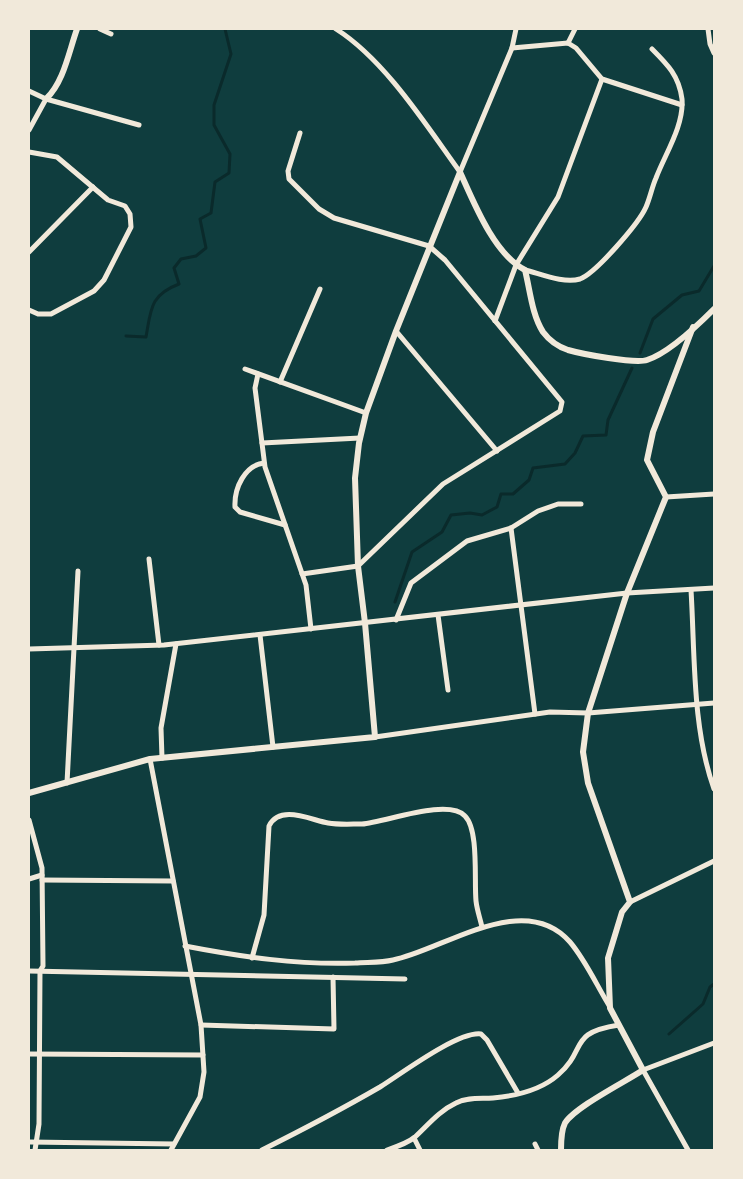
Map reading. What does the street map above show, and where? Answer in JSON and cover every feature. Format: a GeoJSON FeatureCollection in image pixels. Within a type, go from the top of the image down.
{"type":"FeatureCollection","features":[{"type":"Feature","properties":{"kind":"street"},"geometry":{"type":"LineString","coordinates":[[29,130],[60,78],[77,29]]}},
{"type":"Feature","properties":{"kind":"street"},"geometry":{"type":"LineString","coordinates":[[100,29],[111,34]]}},
{"type":"Feature","properties":{"kind":"street"},"geometry":{"type":"LineString","coordinates":[[336,29],[384,73],[418,113],[460,172],[497,246],[516,265],[525,270],[566,280],[578,280],[599,267],[646,208],[681,119],[682,105],[678,80],[672,68],[652,49]]}},
{"type":"Feature","properties":{"kind":"street"},"geometry":{"type":"LineString","coordinates":[[375,737],[358,566],[355,478],[360,438],[366,413],[396,331],[429,246],[512,48],[516,29]]}},
{"type":"Feature","properties":{"kind":"street"},"geometry":{"type":"LineString","coordinates":[[568,43],[575,29]]}},
{"type":"Feature","properties":{"kind":"street"},"geometry":{"type":"LineString","coordinates":[[708,29],[710,44],[714,53]]}},
{"type":"Feature","properties":{"kind":"street"},"geometry":{"type":"LineString","coordinates":[[512,48],[568,43],[576,48],[602,79],[682,105]]}},
{"type":"Feature","properties":{"kind":"street"},"geometry":{"type":"LineString","coordinates":[[495,321],[516,265],[558,197],[602,79]]}},
{"type":"Feature","properties":{"kind":"street"},"geometry":{"type":"LineString","coordinates":[[29,91],[46,99],[140,125]]}},
{"type":"Feature","properties":{"kind":"street"},"geometry":{"type":"LineString","coordinates":[[300,133],[288,171],[288,179],[319,209],[334,218],[429,246],[445,260],[562,402],[560,412],[443,484],[358,566],[302,574]]}},
{"type":"Feature","properties":{"kind":"street"},"geometry":{"type":"LineString","coordinates":[[29,152],[57,157],[108,200],[125,206],[130,214],[131,227],[104,280],[94,292],[51,314],[38,314],[29,310]]}},
{"type":"Feature","properties":{"kind":"street"},"geometry":{"type":"LineString","coordinates":[[29,252],[93,186]]}},
{"type":"Feature","properties":{"kind":"street"},"geometry":{"type":"LineString","coordinates":[[525,270],[537,317],[544,332],[556,344],[567,350],[633,361],[646,361],[671,346],[714,309]]}},
{"type":"Feature","properties":{"kind":"street"},"geometry":{"type":"LineString","coordinates":[[280,382],[320,290]]}},
{"type":"Feature","properties":{"kind":"street"},"geometry":{"type":"LineString","coordinates":[[630,902],[588,783],[583,752],[588,713],[627,593],[666,497],[647,460],[653,432],[693,327]]}},
{"type":"Feature","properties":{"kind":"street"},"geometry":{"type":"LineString","coordinates":[[396,331],[497,451]]}},
{"type":"Feature","properties":{"kind":"street"},"geometry":{"type":"LineString","coordinates":[[244,369],[366,413]]}},
{"type":"Feature","properties":{"kind":"street"},"geometry":{"type":"LineString","coordinates":[[258,374],[256,388],[264,463],[306,585],[311,629]]}},
{"type":"Feature","properties":{"kind":"street"},"geometry":{"type":"LineString","coordinates":[[262,443],[360,438]]}},
{"type":"Feature","properties":{"kind":"street"},"geometry":{"type":"LineString","coordinates":[[264,463],[255,464],[247,470],[235,499],[235,507],[240,512],[285,525]]}},
{"type":"Feature","properties":{"kind":"street"},"geometry":{"type":"LineString","coordinates":[[666,497],[714,494]]}},
{"type":"Feature","properties":{"kind":"street"},"geometry":{"type":"LineString","coordinates":[[396,620],[411,583],[467,541],[511,528],[538,511],[558,504],[581,504]]}},
{"type":"Feature","properties":{"kind":"street"},"geometry":{"type":"LineString","coordinates":[[511,528],[534,714]]}},
{"type":"Feature","properties":{"kind":"street"},"geometry":{"type":"LineString","coordinates":[[150,559],[160,645]]}},
{"type":"Feature","properties":{"kind":"street"},"geometry":{"type":"LineString","coordinates":[[66,783],[78,571]]}},
{"type":"Feature","properties":{"kind":"street"},"geometry":{"type":"LineString","coordinates":[[29,649],[176,644],[627,593],[714,588]]}},
{"type":"Feature","properties":{"kind":"street"},"geometry":{"type":"LineString","coordinates":[[691,590],[698,704],[705,763],[714,789]]}},
{"type":"Feature","properties":{"kind":"street"},"geometry":{"type":"LineString","coordinates":[[438,615],[448,690]]}},
{"type":"Feature","properties":{"kind":"street"},"geometry":{"type":"LineString","coordinates":[[260,635],[273,747]]}},
{"type":"Feature","properties":{"kind":"street"},"geometry":{"type":"LineString","coordinates":[[162,758],[161,728],[176,644]]}},
{"type":"Feature","properties":{"kind":"street"},"geometry":{"type":"LineString","coordinates":[[29,793],[150,759],[375,737],[550,712],[588,713],[714,703]]}},
{"type":"Feature","properties":{"kind":"street"},"geometry":{"type":"LineString","coordinates":[[150,759],[200,1025],[204,1072],[200,1097],[171,1150]]}},
{"type":"Feature","properties":{"kind":"street"},"geometry":{"type":"LineString","coordinates":[[252,958],[264,915],[269,826],[272,821],[283,815],[343,824],[381,822],[434,810],[456,810],[464,814],[472,826],[476,904],[482,927]]}},
{"type":"Feature","properties":{"kind":"street"},"geometry":{"type":"LineString","coordinates":[[29,820],[42,877],[43,966],[40,971],[39,1124],[35,1150]]}},
{"type":"Feature","properties":{"kind":"street"},"geometry":{"type":"LineString","coordinates":[[610,1008],[608,958],[622,912],[630,902],[714,861]]}},
{"type":"Feature","properties":{"kind":"street"},"geometry":{"type":"LineString","coordinates":[[29,879],[42,877],[173,881]]}},
{"type":"Feature","properties":{"kind":"street"},"geometry":{"type":"LineString","coordinates":[[186,946],[252,958],[326,964],[392,960],[482,927],[514,921],[544,926],[558,932],[574,948],[610,1008],[688,1150]]}},
{"type":"Feature","properties":{"kind":"street"},"geometry":{"type":"LineString","coordinates":[[29,971],[405,979]]}},
{"type":"Feature","properties":{"kind":"street"},"geometry":{"type":"LineString","coordinates":[[200,1025],[334,1029],[333,977]]}},
{"type":"Feature","properties":{"kind":"street"},"geometry":{"type":"LineString","coordinates":[[387,1150],[414,1138],[433,1119],[456,1102],[533,1089],[558,1075],[587,1034],[596,1029],[619,1025]]}},
{"type":"Feature","properties":{"kind":"street"},"geometry":{"type":"LineString","coordinates":[[262,1150],[382,1086],[429,1055],[472,1034],[481,1034],[487,1040],[518,1093]]}},
{"type":"Feature","properties":{"kind":"street"},"geometry":{"type":"LineString","coordinates":[[560,1150],[566,1122],[578,1111],[643,1070],[714,1043]]}},
{"type":"Feature","properties":{"kind":"street"},"geometry":{"type":"LineString","coordinates":[[29,1054],[203,1055]]}},
{"type":"Feature","properties":{"kind":"street"},"geometry":{"type":"LineString","coordinates":[[414,1138],[420,1150]]}},
{"type":"Feature","properties":{"kind":"street"},"geometry":{"type":"LineString","coordinates":[[29,1142],[174,1144]]}},
{"type":"Feature","properties":{"kind":"street"},"geometry":{"type":"LineString","coordinates":[[535,1144],[538,1150]]}},
{"type":"Feature","properties":{"kind":"waterway"},"geometry":{"type":"LineString","coordinates":[[126,336],[146,337],[151,311],[157,298],[169,288],[179,284],[174,268],[181,259],[196,256],[206,248],[200,219],[211,213],[215,182],[229,173],[230,154],[214,125],[214,105],[231,54],[225,29]]}},
{"type":"Feature","properties":{"kind":"waterway"},"geometry":{"type":"LineString","coordinates":[[640,353],[653,319],[682,295],[699,291],[714,266]]}},
{"type":"Feature","properties":{"kind":"waterway"},"geometry":{"type":"LineString","coordinates":[[395,602],[412,552],[442,532],[451,515],[470,513],[482,515],[497,507],[501,494],[513,494],[529,480],[533,468],[565,464],[575,453],[583,436],[606,435],[608,420],[632,368]]}},
{"type":"Feature","properties":{"kind":"waterway"},"geometry":{"type":"LineString","coordinates":[[669,1034],[703,1004],[710,987],[714,984]]}}]}
